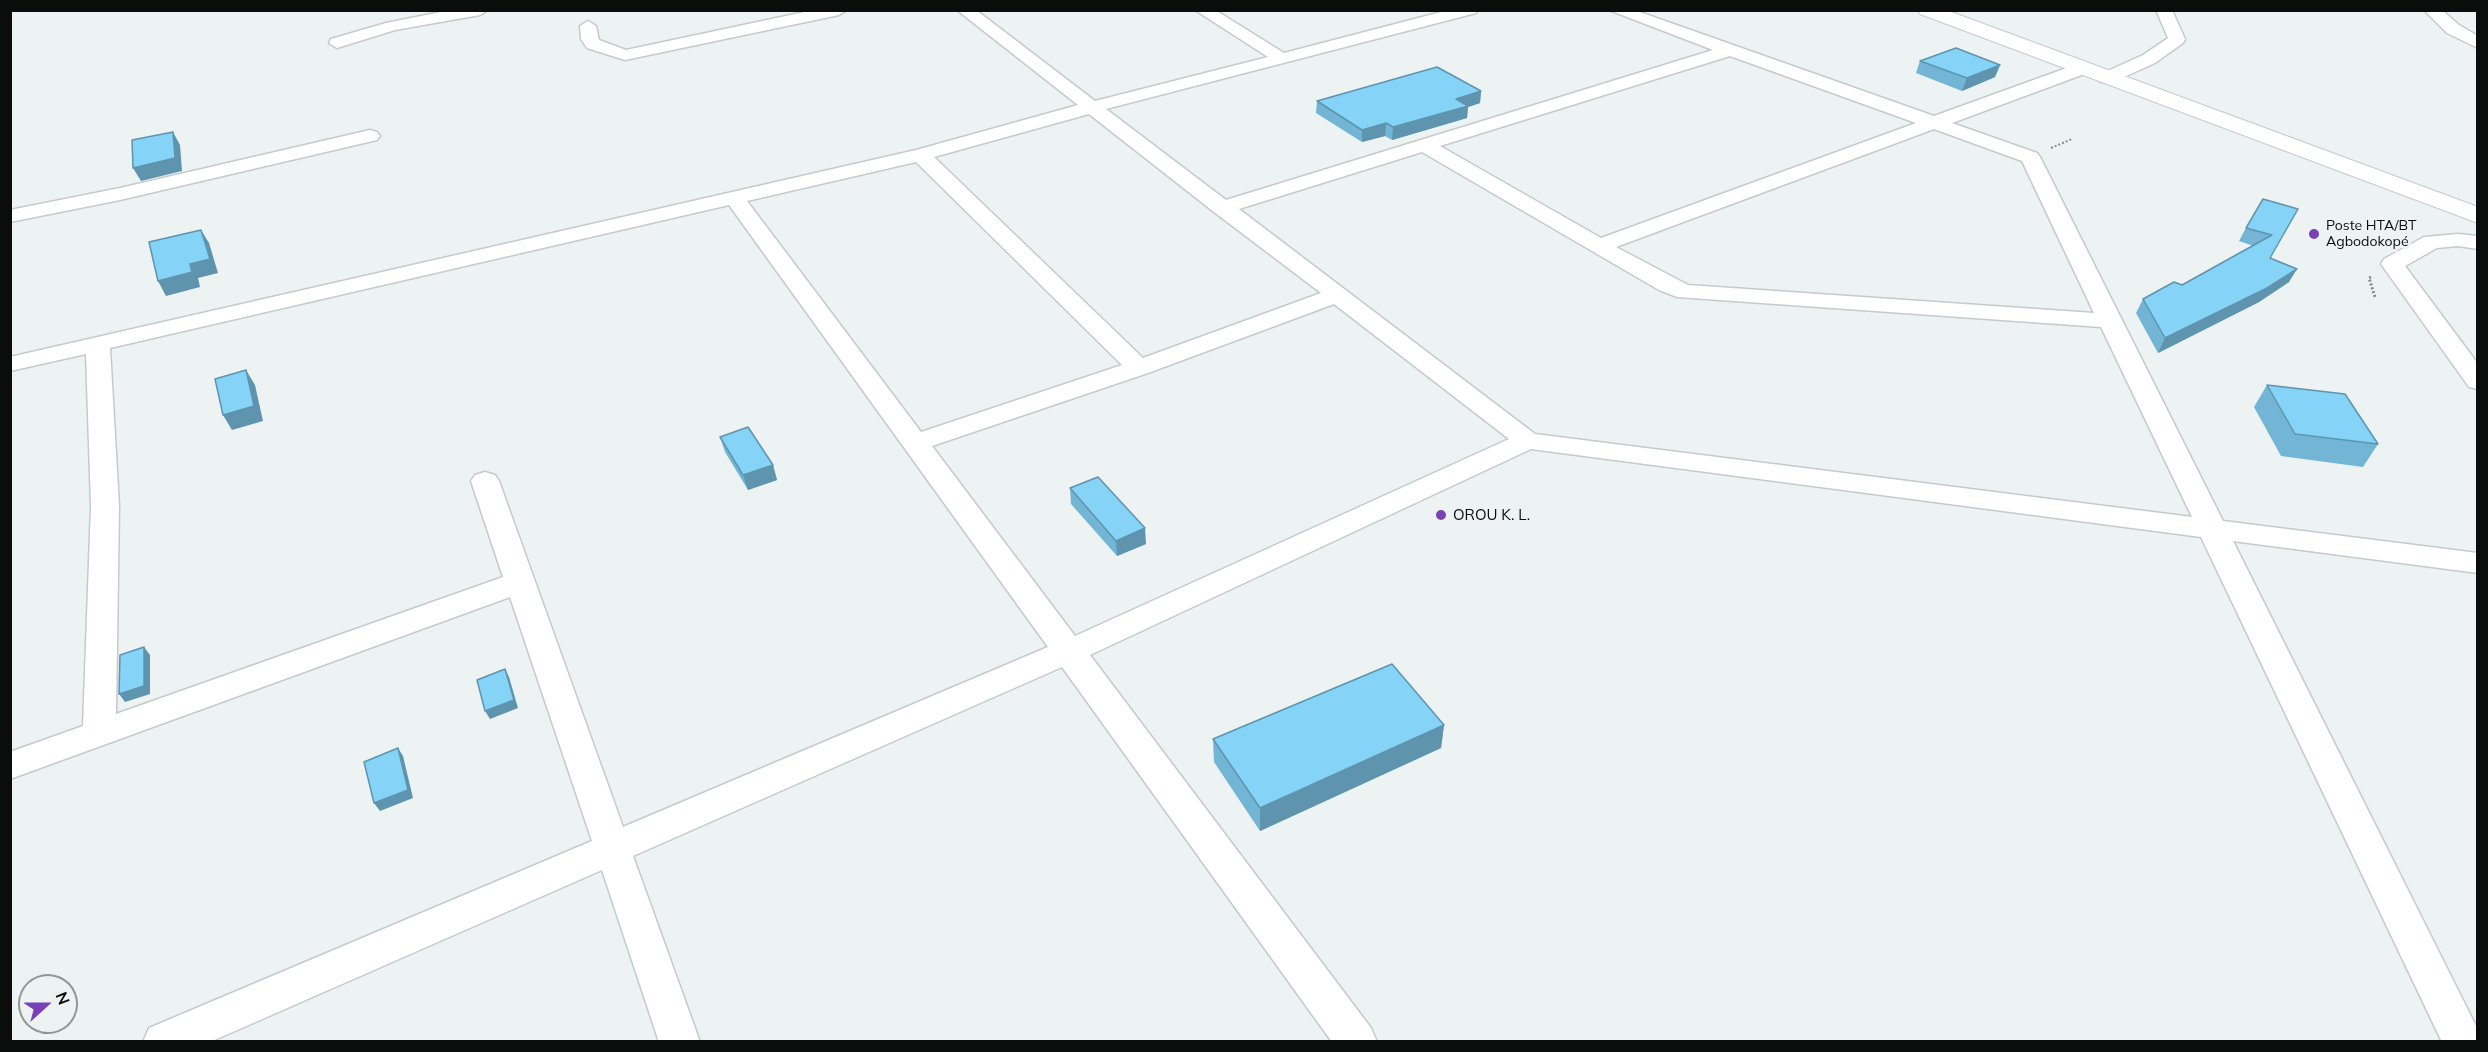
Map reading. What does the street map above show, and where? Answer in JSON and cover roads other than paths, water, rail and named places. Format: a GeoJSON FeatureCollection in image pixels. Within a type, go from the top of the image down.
{"type":"FeatureCollection","features":[{"type":"Feature","properties":{"kind":"street"},"geometry":{"type":"LineString","coordinates":[[337,43],[399,25],[480,10]]}},
{"type":"Feature","properties":{"kind":"street"},"geometry":{"type":"LineString","coordinates":[[588,26],[589,39],[593,44],[625,55],[839,10]]}},
{"type":"Feature","properties":{"kind":"street"},"geometry":{"type":"LineString","coordinates":[[965,10],[1528,441],[2478,563]]}},
{"type":"Feature","properties":{"kind":"street"},"geometry":{"type":"LineString","coordinates":[[1203,10],[1283,59]]}},
{"type":"Feature","properties":{"kind":"street"},"geometry":{"type":"LineString","coordinates":[[10,364],[920,155],[1093,107],[1470,10]]}},
{"type":"Feature","properties":{"kind":"street"},"geometry":{"type":"LineString","coordinates":[[1617,10],[2030,157],[2463,1041]]}},
{"type":"Feature","properties":{"kind":"street"},"geometry":{"type":"LineString","coordinates":[[1927,10],[2478,216]]}},
{"type":"Feature","properties":{"kind":"street"},"geometry":{"type":"LineString","coordinates":[[2107,78],[2149,59],[2177,39],[2164,10]]}},
{"type":"Feature","properties":{"kind":"street"},"geometry":{"type":"LineString","coordinates":[[2432,10],[2453,29],[2478,43]]}},
{"type":"Feature","properties":{"kind":"street"},"geometry":{"type":"LineString","coordinates":[[1221,208],[1728,51]]}},
{"type":"Feature","properties":{"kind":"street"},"geometry":{"type":"LineString","coordinates":[[1598,246],[2081,69]]}},
{"type":"Feature","properties":{"kind":"street"},"geometry":{"type":"LineString","coordinates":[[10,216],[120,194],[370,136]]}},
{"type":"Feature","properties":{"kind":"street"},"geometry":{"type":"LineString","coordinates":[[1425,145],[1667,285],[1703,295],[2110,321]]}},
{"type":"Feature","properties":{"kind":"street"},"geometry":{"type":"LineString","coordinates":[[920,155],[1139,368]]}},
{"type":"Feature","properties":{"kind":"street"},"geometry":{"type":"LineString","coordinates":[[735,199],[1357,1041]]}},
{"type":"Feature","properties":{"kind":"street"},"geometry":{"type":"LineString","coordinates":[[2478,243],[2458,240],[2432,243],[2392,264],[2478,382]]}},
{"type":"Feature","properties":{"kind":"street"},"geometry":{"type":"LineString","coordinates":[[916,442],[1139,368],[1336,295]]}},
{"type":"Feature","properties":{"kind":"street"},"geometry":{"type":"LineString","coordinates":[[98,343],[105,506],[99,733]]}},
{"type":"Feature","properties":{"kind":"street"},"geometry":{"type":"LineString","coordinates":[[163,1041],[612,850],[1070,651],[1528,441]]}},
{"type":"Feature","properties":{"kind":"street"},"geometry":{"type":"LineString","coordinates":[[485,481],[680,1041]]}},
{"type":"Feature","properties":{"kind":"street"},"geometry":{"type":"LineString","coordinates":[[10,766],[520,582]]}},
{"type":"Feature","properties":{"kind":"place","name":"Poste HTA/BT Agbodokopé"},"geometry":{"type":"Point","coordinates":[2314,234]}},
{"type":"Feature","properties":{"kind":"place","name":"OROU K. L."},"geometry":{"type":"Point","coordinates":[1441,515]}}]}
